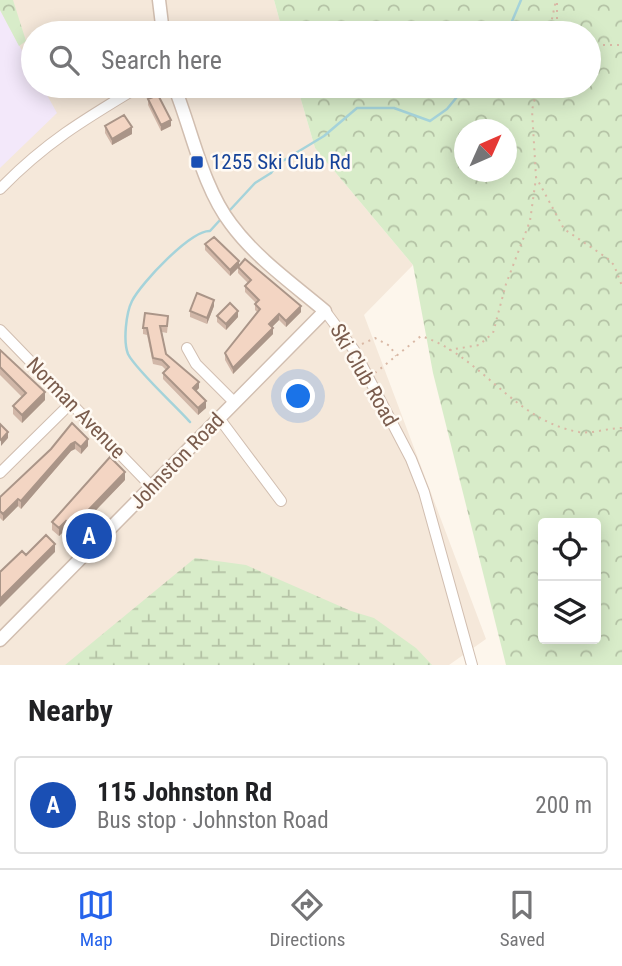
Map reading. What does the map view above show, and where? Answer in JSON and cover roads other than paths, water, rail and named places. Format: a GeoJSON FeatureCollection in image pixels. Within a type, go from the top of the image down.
{"type":"FeatureCollection","features":[{"type":"Feature","properties":{"kind":"street"},"geometry":{"type":"LineString","coordinates":[[159,0],[162,21]]}},
{"type":"Feature","properties":{"kind":"street"},"geometry":{"type":"LineString","coordinates":[[0,189],[34,154],[67,130],[120,98]]}},
{"type":"Feature","properties":{"kind":"street","name":"Ski Club Road"},"geometry":{"type":"LineString","coordinates":[[178,98],[214,195],[230,224],[252,249],[325,311],[354,350],[411,460],[424,492],[472,665]]}},
{"type":"Feature","properties":{"kind":"street","name":"Johnston Road"},"geometry":{"type":"LineString","coordinates":[[0,640],[88,554],[151,486],[325,311]]}},
{"type":"Feature","properties":{"kind":"street","name":"Norman Avenue"},"geometry":{"type":"LineString","coordinates":[[0,330],[151,486]]}},
{"type":"Feature","properties":{"kind":"street"},"geometry":{"type":"LineString","coordinates":[[187,348],[196,364],[234,402]]}},
{"type":"Feature","properties":{"kind":"street"},"geometry":{"type":"LineString","coordinates":[[0,473],[71,403]]}},
{"type":"Feature","properties":{"kind":"street"},"geometry":{"type":"LineString","coordinates":[[219,418],[281,501]]}},
{"type":"Feature","properties":{"kind":"waterway"},"geometry":{"type":"LineString","coordinates":[[512,21],[521,0]]}},
{"type":"Feature","properties":{"kind":"waterway"},"geometry":{"type":"LineString","coordinates":[[230,210],[255,183],[271,173],[276,165],[324,136],[357,108],[394,108],[430,121],[447,109],[456,98]]}},
{"type":"Feature","properties":{"kind":"waterway"},"geometry":{"type":"LineString","coordinates":[[190,422],[132,361],[125,335],[127,320],[132,301],[156,271],[179,248],[191,239],[210,231],[220,220]]}},
{"type":"Feature","properties":{"kind":"place","name":"1255 Ski Club Rd"},"geometry":{"type":"Point","coordinates":[197,162]}},
{"type":"Feature","properties":{"kind":"place","name":"115 Johnston Rd"},"geometry":{"type":"Point","coordinates":[89,536]}}]}
